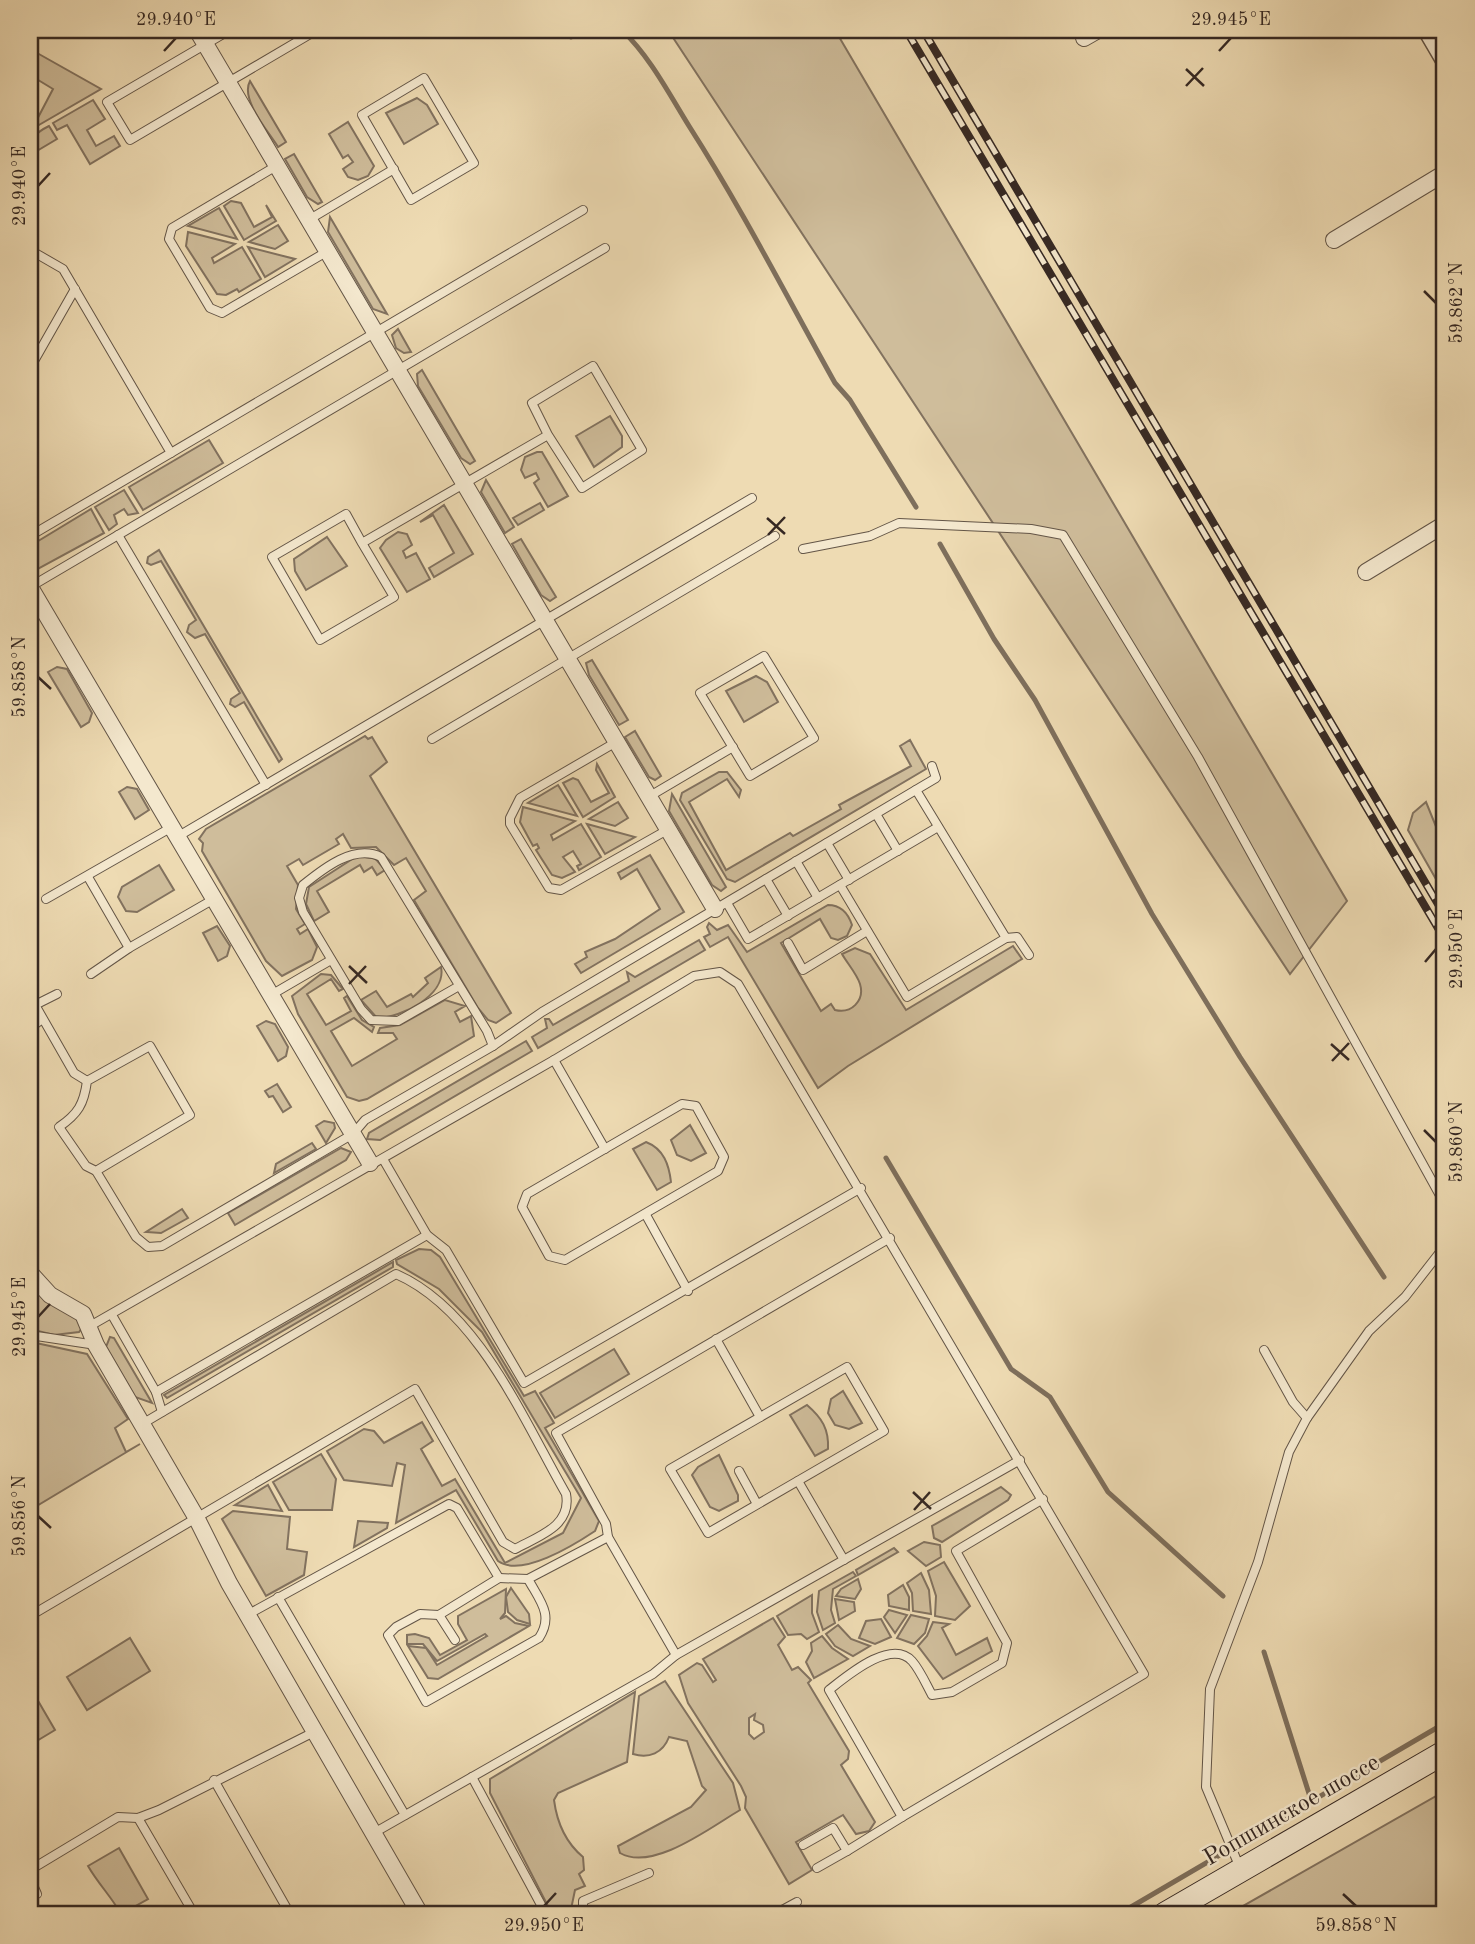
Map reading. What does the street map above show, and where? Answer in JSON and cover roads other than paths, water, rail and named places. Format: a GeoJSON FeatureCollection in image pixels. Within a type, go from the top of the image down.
{"type":"FeatureCollection","features":[{"type":"Feature","properties":{"kind":"main road","name":"Ропшинское шоссе"},"geometry":{"type":"LineString","coordinates":[[1165,1914],[1238,1863],[1445,1752]]}},
{"type":"Feature","properties":{"kind":"street"},"geometry":{"type":"LineString","coordinates":[[197,30],[377,331],[668,829],[721,906]]}},
{"type":"Feature","properties":{"kind":"street"},"geometry":{"type":"LineString","coordinates":[[1428,30],[1445,59]]}},
{"type":"Feature","properties":{"kind":"street"},"geometry":{"type":"LineString","coordinates":[[1334,240],[1445,173]]}},
{"type":"Feature","properties":{"kind":"street"},"geometry":{"type":"LineString","coordinates":[[1366,572],[1445,524]]}},
{"type":"Feature","properties":{"kind":"street"},"geometry":{"type":"LineString","coordinates":[[30,587],[352,1134],[377,1161]]}},
{"type":"Feature","properties":{"kind":"street"},"geometry":{"type":"LineString","coordinates":[[30,1273],[50,1295],[83,1314],[96,1345],[196,1517],[247,1615],[372,1834],[413,1912]]}},
{"type":"Feature","properties":{"kind":"lane"},"geometry":{"type":"LineString","coordinates":[[230,30],[107,102],[130,140],[317,30]]}},
{"type":"Feature","properties":{"kind":"lane"},"geometry":{"type":"LineString","coordinates":[[424,78],[474,163],[411,200],[394,169],[362,115],[424,78]]}},
{"type":"Feature","properties":{"kind":"lane"},"geometry":{"type":"LineString","coordinates":[[30,95],[30,117]]}},
{"type":"Feature","properties":{"kind":"lane"},"geometry":{"type":"LineString","coordinates":[[278,165],[172,228],[169,239],[203,297],[210,308],[222,313],[328,250]]}},
{"type":"Feature","properties":{"kind":"lane"},"geometry":{"type":"LineString","coordinates":[[310,219],[394,169]]}},
{"type":"Feature","properties":{"kind":"lane"},"geometry":{"type":"LineString","coordinates":[[30,536],[583,210]]}},
{"type":"Feature","properties":{"kind":"lane"},"geometry":{"type":"LineString","coordinates":[[30,587],[605,247]]}},
{"type":"Feature","properties":{"kind":"lane"},"geometry":{"type":"LineString","coordinates":[[30,250],[63,269],[172,453]]}},
{"type":"Feature","properties":{"kind":"lane"},"geometry":{"type":"LineString","coordinates":[[30,368],[75,289]]}},
{"type":"Feature","properties":{"kind":"lane"},"geometry":{"type":"LineString","coordinates":[[593,366],[642,450],[582,488],[548,435],[532,403],[593,366]]}},
{"type":"Feature","properties":{"kind":"lane"},"geometry":{"type":"LineString","coordinates":[[362,542],[548,435]]}},
{"type":"Feature","properties":{"kind":"lane"},"geometry":{"type":"LineString","coordinates":[[46,899],[267,785],[752,498]]}},
{"type":"Feature","properties":{"kind":"lane"},"geometry":{"type":"LineString","coordinates":[[346,514],[362,542],[394,597],[320,640],[272,557],[346,514]]}},
{"type":"Feature","properties":{"kind":"lane"},"geometry":{"type":"LineString","coordinates":[[803,549],[870,536],[899,523],[1031,529],[1063,535],[1198,757],[1442,1199],[1444,1247],[1405,1297],[1369,1331],[1307,1418],[1289,1452],[1258,1562],[1210,1689],[1206,1787],[1238,1863]]}},
{"type":"Feature","properties":{"kind":"lane"},"geometry":{"type":"LineString","coordinates":[[118,535],[267,785]]}},
{"type":"Feature","properties":{"kind":"lane"},"geometry":{"type":"LineString","coordinates":[[432,739],[775,536]]}},
{"type":"Feature","properties":{"kind":"lane"},"geometry":{"type":"LineString","coordinates":[[764,656],[814,738],[750,776],[733,747],[700,693],[764,656]]}},
{"type":"Feature","properties":{"kind":"lane"},"geometry":{"type":"LineString","coordinates":[[618,741],[520,798],[510,818],[510,824],[549,888],[561,890],[668,829]]}},
{"type":"Feature","properties":{"kind":"lane"},"geometry":{"type":"LineString","coordinates":[[650,796],[733,747]]}},
{"type":"Feature","properties":{"kind":"lane"},"geometry":{"type":"LineString","coordinates":[[87,1081],[84,1102],[73,1117],[59,1127],[86,1166],[96,1171],[136,1237],[148,1247],[162,1245],[352,1134],[365,1120],[493,1046],[542,1012],[936,778],[932,766]]}},
{"type":"Feature","properties":{"kind":"lane"},"geometry":{"type":"LineString","coordinates":[[916,790],[1006,938]]}},
{"type":"Feature","properties":{"kind":"lane"},"geometry":{"type":"LineString","coordinates":[[876,814],[898,851]]}},
{"type":"Feature","properties":{"kind":"lane"},"geometry":{"type":"LineString","coordinates":[[721,906],[748,939],[939,827]]}},
{"type":"Feature","properties":{"kind":"lane"},"geometry":{"type":"LineString","coordinates":[[827,843],[849,880]]}},
{"type":"Feature","properties":{"kind":"lane"},"geometry":{"type":"LineString","coordinates":[[459,986],[398,1021],[372,1020],[361,1009],[303,912],[299,898],[303,885],[356,852],[369,851],[380,856],[389,866],[488,1031],[493,1046]]}},
{"type":"Feature","properties":{"kind":"lane"},"geometry":{"type":"LineString","coordinates":[[796,861],[818,898]]}},
{"type":"Feature","properties":{"kind":"lane"},"geometry":{"type":"LineString","coordinates":[[88,877],[129,948]]}},
{"type":"Feature","properties":{"kind":"lane"},"geometry":{"type":"LineString","coordinates":[[766,879],[788,916]]}},
{"type":"Feature","properties":{"kind":"lane"},"geometry":{"type":"LineString","coordinates":[[840,885],[908,997],[1006,938],[1017,937],[1029,955]]}},
{"type":"Feature","properties":{"kind":"lane"},"geometry":{"type":"LineString","coordinates":[[91,974],[129,948],[214,899]]}},
{"type":"Feature","properties":{"kind":"lane"},"geometry":{"type":"LineString","coordinates":[[788,943],[803,970],[867,931]]}},
{"type":"Feature","properties":{"kind":"lane"},"geometry":{"type":"LineString","coordinates":[[271,995],[331,960]]}},
{"type":"Feature","properties":{"kind":"lane"},"geometry":{"type":"LineString","coordinates":[[90,1326],[554,1060],[694,976],[720,972],[728,975],[738,984],[861,1188],[1144,1674],[817,1868]]}},
{"type":"Feature","properties":{"kind":"lane"},"geometry":{"type":"LineString","coordinates":[[35,1005],[57,994]]}},
{"type":"Feature","properties":{"kind":"lane"},"geometry":{"type":"LineString","coordinates":[[30,996],[41,1020],[74,1073],[87,1081]]}},
{"type":"Feature","properties":{"kind":"lane"},"geometry":{"type":"LineString","coordinates":[[30,1028],[41,1020]]}},
{"type":"Feature","properties":{"kind":"lane"},"geometry":{"type":"LineString","coordinates":[[87,1081],[150,1046],[190,1115],[96,1171]]}},
{"type":"Feature","properties":{"kind":"lane"},"geometry":{"type":"LineString","coordinates":[[554,1060],[605,1149]]}},
{"type":"Feature","properties":{"kind":"lane"},"geometry":{"type":"LineString","coordinates":[[682,1104],[696,1106],[724,1157],[718,1171],[646,1216],[565,1260],[549,1256],[522,1207],[527,1194],[605,1149],[682,1104]]}},
{"type":"Feature","properties":{"kind":"lane"},"geometry":{"type":"LineString","coordinates":[[377,1161],[427,1235],[446,1250],[524,1383],[688,1291],[861,1188]]}},
{"type":"Feature","properties":{"kind":"lane"},"geometry":{"type":"LineString","coordinates":[[646,1216],[688,1291]]}},
{"type":"Feature","properties":{"kind":"lane"},"geometry":{"type":"LineString","coordinates":[[156,1392],[427,1235]]}},
{"type":"Feature","properties":{"kind":"lane"},"geometry":{"type":"LineString","coordinates":[[676,1655],[608,1536],[606,1524],[556,1433],[890,1238]]}},
{"type":"Feature","properties":{"kind":"lane"},"geometry":{"type":"LineString","coordinates":[[30,1616],[415,1389],[503,1542],[515,1549],[557,1526],[568,1506],[566,1494],[475,1338],[437,1299],[415,1283],[396,1274],[142,1424]]}},
{"type":"Feature","properties":{"kind":"lane"},"geometry":{"type":"LineString","coordinates":[[112,1315],[156,1392],[162,1412]]}},
{"type":"Feature","properties":{"kind":"lane"},"geometry":{"type":"LineString","coordinates":[[30,1335],[96,1345]]}},
{"type":"Feature","properties":{"kind":"lane"},"geometry":{"type":"LineString","coordinates":[[716,1339],[760,1417]]}},
{"type":"Feature","properties":{"kind":"lane"},"geometry":{"type":"LineString","coordinates":[[1264,1350],[1273,1373],[1307,1418]]}},
{"type":"Feature","properties":{"kind":"lane"},"geometry":{"type":"LineString","coordinates":[[847,1367],[884,1431],[708,1533],[670,1469],[760,1417],[847,1367]]}},
{"type":"Feature","properties":{"kind":"lane"},"geometry":{"type":"LineString","coordinates":[[372,1834],[653,1674],[676,1655],[1020,1460]]}},
{"type":"Feature","properties":{"kind":"lane"},"geometry":{"type":"LineString","coordinates":[[738,1471],[757,1504]]}},
{"type":"Feature","properties":{"kind":"lane"},"geometry":{"type":"LineString","coordinates":[[798,1481],[844,1560]]}},
{"type":"Feature","properties":{"kind":"lane"},"geometry":{"type":"LineString","coordinates":[[902,1817],[830,1690],[889,1652],[901,1653],[912,1661],[932,1695],[952,1692],[1002,1663],[1007,1643],[956,1551],[1043,1499]]}},
{"type":"Feature","properties":{"kind":"lane"},"geometry":{"type":"LineString","coordinates":[[247,1615],[449,1504],[457,1508],[499,1578]]}},
{"type":"Feature","properties":{"kind":"lane"},"geometry":{"type":"LineString","coordinates":[[528,1579],[547,1614],[547,1626],[539,1638],[426,1702],[388,1635],[396,1627],[420,1614],[439,1615],[499,1578],[528,1579],[608,1536]]}},
{"type":"Feature","properties":{"kind":"lane"},"geometry":{"type":"LineString","coordinates":[[278,1597],[405,1815]]}},
{"type":"Feature","properties":{"kind":"lane"},"geometry":{"type":"LineString","coordinates":[[439,1615],[455,1640]]}},
{"type":"Feature","properties":{"kind":"lane"},"geometry":{"type":"LineString","coordinates":[[30,1870],[118,1817],[138,1818],[314,1732]]}},
{"type":"Feature","properties":{"kind":"lane"},"geometry":{"type":"LineString","coordinates":[[472,1777],[546,1914]]}},
{"type":"Feature","properties":{"kind":"lane"},"geometry":{"type":"LineString","coordinates":[[214,1780],[290,1914]]}},
{"type":"Feature","properties":{"kind":"lane"},"geometry":{"type":"LineString","coordinates":[[138,1818],[194,1914]]}},
{"type":"Feature","properties":{"kind":"lane"},"geometry":{"type":"LineString","coordinates":[[803,1845],[833,1828],[847,1851]]}},
{"type":"Feature","properties":{"kind":"lane"},"geometry":{"type":"LineString","coordinates":[[583,1914],[583,1901],[649,1873]]}},
{"type":"Feature","properties":{"kind":"lane"},"geometry":{"type":"LineString","coordinates":[[30,1878],[37,1894]]}},
{"type":"Feature","properties":{"kind":"lane"},"geometry":{"type":"LineString","coordinates":[[775,1914],[797,1902]]}},
{"type":"Feature","properties":{"kind":"waterway"},"geometry":{"type":"LineString","coordinates":[[556,30],[571,37],[586,30]]}},
{"type":"Feature","properties":{"kind":"waterway"},"geometry":{"type":"LineString","coordinates":[[622,30],[650,63],[709,157],[835,383],[850,400],[916,507]]}},
{"type":"Feature","properties":{"kind":"waterway"},"geometry":{"type":"LineString","coordinates":[[940,544],[994,639],[1035,700],[1152,914],[1240,1057],[1384,1277]]}},
{"type":"Feature","properties":{"kind":"waterway"},"geometry":{"type":"LineString","coordinates":[[886,1158],[1011,1369],[1050,1397],[1108,1492],[1223,1596]]}},
{"type":"Feature","properties":{"kind":"waterway"},"geometry":{"type":"LineString","coordinates":[[1264,1652],[1312,1803]]}},
{"type":"Feature","properties":{"kind":"waterway"},"geometry":{"type":"LineString","coordinates":[[1119,1914],[1445,1723]]}},
{"type":"Feature","properties":{"kind":"railway"},"geometry":{"type":"LineString","coordinates":[[906,30],[1445,940]]}},
{"type":"Feature","properties":{"kind":"railway"},"geometry":{"type":"LineString","coordinates":[[923,30],[1445,916]]}}]}
